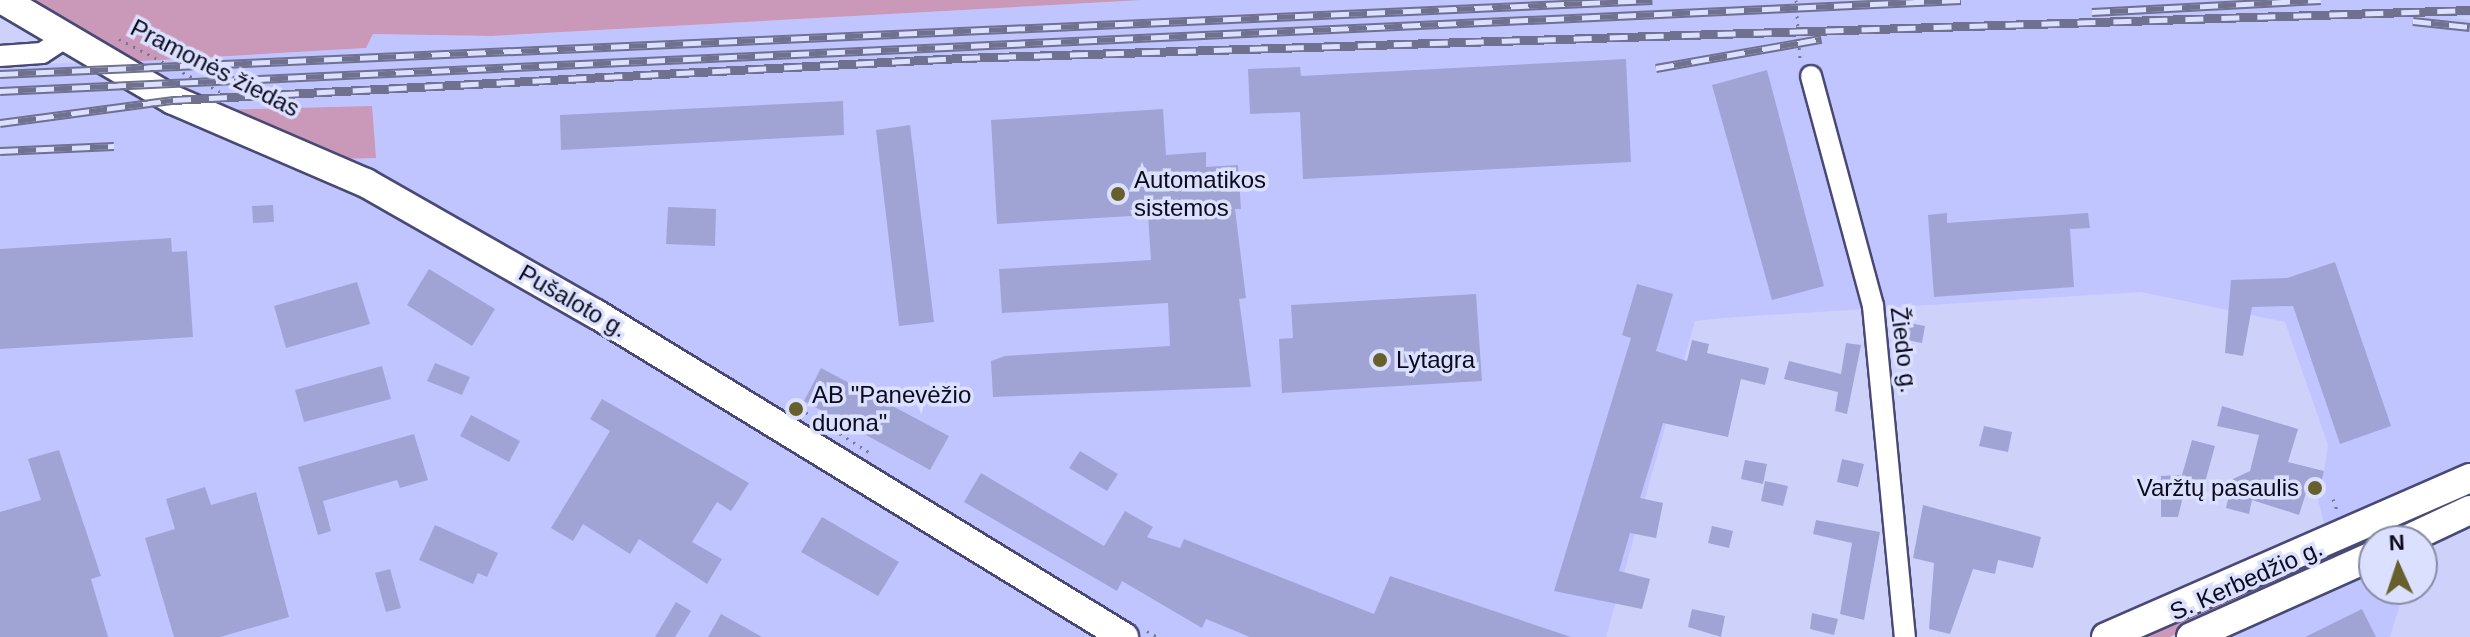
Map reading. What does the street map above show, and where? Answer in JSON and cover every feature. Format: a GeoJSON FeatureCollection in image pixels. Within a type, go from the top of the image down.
{"type":"FeatureCollection","features":[{"type":"Feature","properties":{"kind":"main road","name":"Pušaloto g."},"geometry":{"type":"LineString","coordinates":[[3,0],[183,105],[379,190],[1124,637]]}},
{"type":"Feature","properties":{"kind":"main road","name":"S. Kerbedžio g."},"geometry":{"type":"LineString","coordinates":[[2106,637],[2470,478]]}},
{"type":"Feature","properties":{"kind":"main road"},"geometry":{"type":"LineString","coordinates":[[2438,525],[2470,510]]}},
{"type":"Feature","properties":{"kind":"main road","name":"S. Kerbedžio g."},"geometry":{"type":"LineString","coordinates":[[2191,637],[2358,562]]}},
{"type":"Feature","properties":{"kind":"street"},"geometry":{"type":"LineString","coordinates":[[0,56],[42,53],[67,37]]}},
{"type":"Feature","properties":{"kind":"street","name":"Žiedo g."},"geometry":{"type":"LineString","coordinates":[[1811,76],[1873,306],[1905,637]]}},
{"type":"Feature","properties":{"kind":"path"},"geometry":{"type":"LineString","coordinates":[[1796,0],[1798,56],[1811,76]]}},
{"type":"Feature","properties":{"kind":"path","name":"Pramonės žiedas"},"geometry":{"type":"LineString","coordinates":[[110,35],[245,104]]}},
{"type":"Feature","properties":{"kind":"path"},"geometry":{"type":"LineString","coordinates":[[2333,499],[2337,511]]}},
{"type":"Feature","properties":{"kind":"shaded area"},"geometry":{"type":"Polygon","coordinates":[[[25,0],[1143,0],[492,36],[373,34],[366,48],[125,62],[25,0]]]}},
{"type":"Feature","properties":{"kind":"shaded area"},"geometry":{"type":"Polygon","coordinates":[[[1143,0],[2470,0],[2470,16],[2449,17],[2470,20],[2470,466],[2327,534],[2317,496],[2261,481],[2324,471],[2328,445],[2285,322],[2141,292],[1736,317],[1695,321],[1606,637],[0,637],[0,64],[84,63],[160,110],[271,161],[376,158],[211,110],[125,62],[366,48],[373,34],[492,36],[1143,0]]]}},
{"type":"Feature","properties":{"kind":"shaded area"},"geometry":{"type":"Polygon","coordinates":[[[372,106],[376,158],[341,159],[211,110],[372,106]]]}},
{"type":"Feature","properties":{"kind":"shaded area"},"geometry":{"type":"Polygon","coordinates":[[[2469,492],[2468,498],[2410,525],[2393,525],[2469,492]]]}},
{"type":"Feature","properties":{"kind":"shaded area"},"geometry":{"type":"Polygon","coordinates":[[[2358,540],[2358,549],[2170,637],[2134,637],[2358,540]]]}},
{"type":"Feature","properties":{"kind":"shaded area"},"geometry":{"type":"Polygon","coordinates":[[[2358,572],[2358,605],[2400,605],[2390,637],[2217,637],[2358,572]]]}},
{"type":"Feature","properties":{"kind":"building"},"geometry":{"type":"Polygon","coordinates":[[[1626,59],[1631,162],[1303,179],[1300,112],[1250,114],[1248,69],[1300,67],[1301,76],[1626,59]]]}},
{"type":"Feature","properties":{"kind":"building"},"geometry":{"type":"Polygon","coordinates":[[[1767,70],[1824,286],[1772,300],[1712,85],[1767,70]]]}},
{"type":"Feature","properties":{"kind":"building"},"geometry":{"type":"Polygon","coordinates":[[[843,101],[844,135],[561,150],[560,115],[843,101]]]}},
{"type":"Feature","properties":{"kind":"building"},"geometry":{"type":"Polygon","coordinates":[[[1163,109],[1166,155],[1206,152],[1206,167],[1238,165],[1241,209],[1235,209],[1246,298],[1239,299],[1251,387],[993,397],[991,361],[1005,356],[1170,346],[1168,303],[1002,313],[999,269],[1151,260],[1148,215],[997,224],[991,120],[1163,109]]]}},
{"type":"Feature","properties":{"kind":"building"},"geometry":{"type":"Polygon","coordinates":[[[910,125],[934,322],[899,326],[876,130],[910,125]]]}},
{"type":"Feature","properties":{"kind":"building"},"geometry":{"type":"Polygon","coordinates":[[[273,205],[274,222],[253,223],[252,206],[273,205]]]}},
{"type":"Feature","properties":{"kind":"building"},"geometry":{"type":"Polygon","coordinates":[[[668,207],[716,209],[715,246],[666,244],[668,207]]]}},
{"type":"Feature","properties":{"kind":"building"},"geometry":{"type":"Polygon","coordinates":[[[1947,213],[1947,223],[2088,213],[2090,228],[2070,229],[2074,287],[1934,297],[1928,215],[1947,213]]]}},
{"type":"Feature","properties":{"kind":"building"},"geometry":{"type":"Polygon","coordinates":[[[171,238],[172,252],[187,251],[193,337],[0,349],[0,249],[171,238]]]}},
{"type":"Feature","properties":{"kind":"building"},"geometry":{"type":"Polygon","coordinates":[[[2335,262],[2391,426],[2340,444],[2293,306],[2252,307],[2243,356],[2225,353],[2231,280],[2287,278],[2335,262]]]}},
{"type":"Feature","properties":{"kind":"building"},"geometry":{"type":"Polygon","coordinates":[[[429,269],[495,309],[472,346],[407,305],[429,269]]]}},
{"type":"Feature","properties":{"kind":"building"},"geometry":{"type":"Polygon","coordinates":[[[357,282],[370,324],[286,348],[274,306],[357,282]]]}},
{"type":"Feature","properties":{"kind":"building"},"geometry":{"type":"Polygon","coordinates":[[[1637,284],[1673,294],[1656,351],[1687,361],[1692,340],[1709,344],[1707,353],[1769,368],[1765,385],[1741,379],[1728,437],[1663,423],[1640,498],[1663,503],[1656,538],[1630,533],[1619,571],[1650,579],[1642,609],[1554,591],[1631,338],[1622,335],[1637,284]]]}},
{"type":"Feature","properties":{"kind":"building","name":"Lytagra"},"geometry":{"type":"Polygon","coordinates":[[[1476,294],[1482,381],[1282,393],[1279,339],[1293,338],[1291,305],[1476,294]]]}},
{"type":"Feature","properties":{"kind":"building"},"geometry":{"type":"Polygon","coordinates":[[[1899,321],[1925,326],[1922,343],[1896,338],[1899,321]]]}},
{"type":"Feature","properties":{"kind":"building"},"geometry":{"type":"Polygon","coordinates":[[[1846,343],[1861,345],[1847,414],[1835,411],[1838,392],[1784,379],[1789,361],[1841,374],[1846,343]]]}},
{"type":"Feature","properties":{"kind":"building"},"geometry":{"type":"Polygon","coordinates":[[[435,363],[470,377],[462,395],[427,381],[435,363]]]}},
{"type":"Feature","properties":{"kind":"building"},"geometry":{"type":"Polygon","coordinates":[[[382,366],[391,399],[304,422],[295,390],[382,366]]]}},
{"type":"Feature","properties":{"kind":"building"},"geometry":{"type":"Polygon","coordinates":[[[821,368],[949,436],[930,470],[804,401],[821,368]]]}},
{"type":"Feature","properties":{"kind":"building"},"geometry":{"type":"Polygon","coordinates":[[[602,399],[749,483],[731,511],[717,502],[692,542],[722,559],[707,584],[639,539],[630,554],[583,524],[573,541],[551,528],[610,431],[590,419],[602,399]]]}},
{"type":"Feature","properties":{"kind":"building"},"geometry":{"type":"Polygon","coordinates":[[[2222,406],[2298,429],[2288,462],[2324,471],[2318,496],[2306,493],[2299,515],[2252,500],[2249,514],[2226,508],[2233,479],[2250,471],[2259,435],[2217,426],[2222,406]]]}},
{"type":"Feature","properties":{"kind":"building"},"geometry":{"type":"Polygon","coordinates":[[[471,415],[520,441],[509,462],[460,436],[471,415]]]}},
{"type":"Feature","properties":{"kind":"building"},"geometry":{"type":"Polygon","coordinates":[[[1984,426],[2012,432],[2008,452],[1979,446],[1984,426]]]}},
{"type":"Feature","properties":{"kind":"building"},"geometry":{"type":"Polygon","coordinates":[[[414,434],[428,480],[400,488],[397,480],[323,501],[331,531],[318,535],[298,467],[414,434]]]}},
{"type":"Feature","properties":{"kind":"building"},"geometry":{"type":"Polygon","coordinates":[[[2192,440],[2215,446],[2204,486],[2186,484],[2178,517],[2161,517],[2161,476],[2182,475],[2192,440]]]}},
{"type":"Feature","properties":{"kind":"building"},"geometry":{"type":"Polygon","coordinates":[[[59,450],[101,576],[91,579],[108,637],[0,637],[0,512],[41,500],[28,459],[59,450]]]}},
{"type":"Feature","properties":{"kind":"building"},"geometry":{"type":"Polygon","coordinates":[[[1080,451],[1118,474],[1107,491],[1069,468],[1080,451]]]}},
{"type":"Feature","properties":{"kind":"building"},"geometry":{"type":"Polygon","coordinates":[[[1842,459],[1864,464],[1858,487],[1837,482],[1842,459]]]}},
{"type":"Feature","properties":{"kind":"building"},"geometry":{"type":"Polygon","coordinates":[[[1745,460],[1767,464],[1763,484],[1741,479],[1745,460]]]}},
{"type":"Feature","properties":{"kind":"building"},"geometry":{"type":"Polygon","coordinates":[[[981,473],[1104,546],[1125,511],[1153,527],[1147,537],[1180,548],[1184,539],[1374,614],[1390,576],[1571,637],[1250,637],[1206,619],[1202,628],[1122,581],[1117,591],[964,502],[981,473]]]}},
{"type":"Feature","properties":{"kind":"building"},"geometry":{"type":"Polygon","coordinates":[[[1765,481],[1788,486],[1783,506],[1761,501],[1765,481]]]}},
{"type":"Feature","properties":{"kind":"building"},"geometry":{"type":"Polygon","coordinates":[[[205,487],[211,505],[256,492],[289,617],[220,637],[174,637],[145,538],[175,529],[166,499],[205,487]]]}},
{"type":"Feature","properties":{"kind":"building"},"geometry":{"type":"Polygon","coordinates":[[[1923,505],[2041,537],[2033,568],[1998,560],[1995,574],[1973,569],[1950,634],[1929,629],[1934,563],[1913,558],[1923,505]]]}},
{"type":"Feature","properties":{"kind":"building"},"geometry":{"type":"Polygon","coordinates":[[[822,517],[899,562],[878,596],[801,552],[822,517]]]}},
{"type":"Feature","properties":{"kind":"building"},"geometry":{"type":"Polygon","coordinates":[[[1816,520],[1880,532],[1864,620],[1840,614],[1852,543],[1813,534],[1816,520]]]}},
{"type":"Feature","properties":{"kind":"building"},"geometry":{"type":"Polygon","coordinates":[[[435,525],[498,553],[487,577],[478,573],[473,584],[419,560],[435,525]]]}},
{"type":"Feature","properties":{"kind":"building"},"geometry":{"type":"Polygon","coordinates":[[[1712,526],[1733,531],[1729,548],[1708,543],[1712,526]]]}},
{"type":"Feature","properties":{"kind":"building"},"geometry":{"type":"Polygon","coordinates":[[[390,569],[401,608],[386,612],[375,573],[390,569]]]}},
{"type":"Feature","properties":{"kind":"building"},"geometry":{"type":"Polygon","coordinates":[[[676,602],[691,611],[675,637],[655,637],[676,602]]]}},
{"type":"Feature","properties":{"kind":"building"},"geometry":{"type":"Polygon","coordinates":[[[1692,609],[1725,616],[1721,637],[1688,627],[1692,609]]]}},
{"type":"Feature","properties":{"kind":"building"},"geometry":{"type":"Polygon","coordinates":[[[2362,609],[2376,637],[2305,637],[2362,609]]]}},
{"type":"Feature","properties":{"kind":"building"},"geometry":{"type":"Polygon","coordinates":[[[1812,613],[1838,619],[1834,635],[1810,629],[1812,613]]]}},
{"type":"Feature","properties":{"kind":"building"},"geometry":{"type":"Polygon","coordinates":[[[721,614],[762,637],[708,637],[721,614]]]}},
{"type":"Feature","properties":{"kind":"railway"},"geometry":{"type":"LineString","coordinates":[[0,74],[1652,0]]}},
{"type":"Feature","properties":{"kind":"railway"},"geometry":{"type":"LineString","coordinates":[[0,91],[1961,0]]}},
{"type":"Feature","properties":{"kind":"railway"},"geometry":{"type":"LineString","coordinates":[[2092,12],[2321,0]]}},
{"type":"Feature","properties":{"kind":"railway"},"geometry":{"type":"LineString","coordinates":[[0,123],[173,100],[962,58],[2470,10]]}},
{"type":"Feature","properties":{"kind":"railway"},"geometry":{"type":"LineString","coordinates":[[2413,21],[2470,27]]}},
{"type":"Feature","properties":{"kind":"railway"},"geometry":{"type":"LineString","coordinates":[[1656,68],[1821,39]]}},
{"type":"Feature","properties":{"kind":"railway"},"geometry":{"type":"LineString","coordinates":[[0,151],[114,146]]}},
{"type":"Feature","properties":{"kind":"place","name":"Automatikos sistemos"},"geometry":{"type":"Point","coordinates":[1118,194]}},
{"type":"Feature","properties":{"kind":"place","name":"Lytagra"},"geometry":{"type":"Point","coordinates":[1380,360]}},
{"type":"Feature","properties":{"kind":"place","name":"AB \"Panevėžio duona\""},"geometry":{"type":"Point","coordinates":[796,409]}},
{"type":"Feature","properties":{"kind":"place","name":"Varžtų pasaulis"},"geometry":{"type":"Point","coordinates":[2315,488]}}]}
